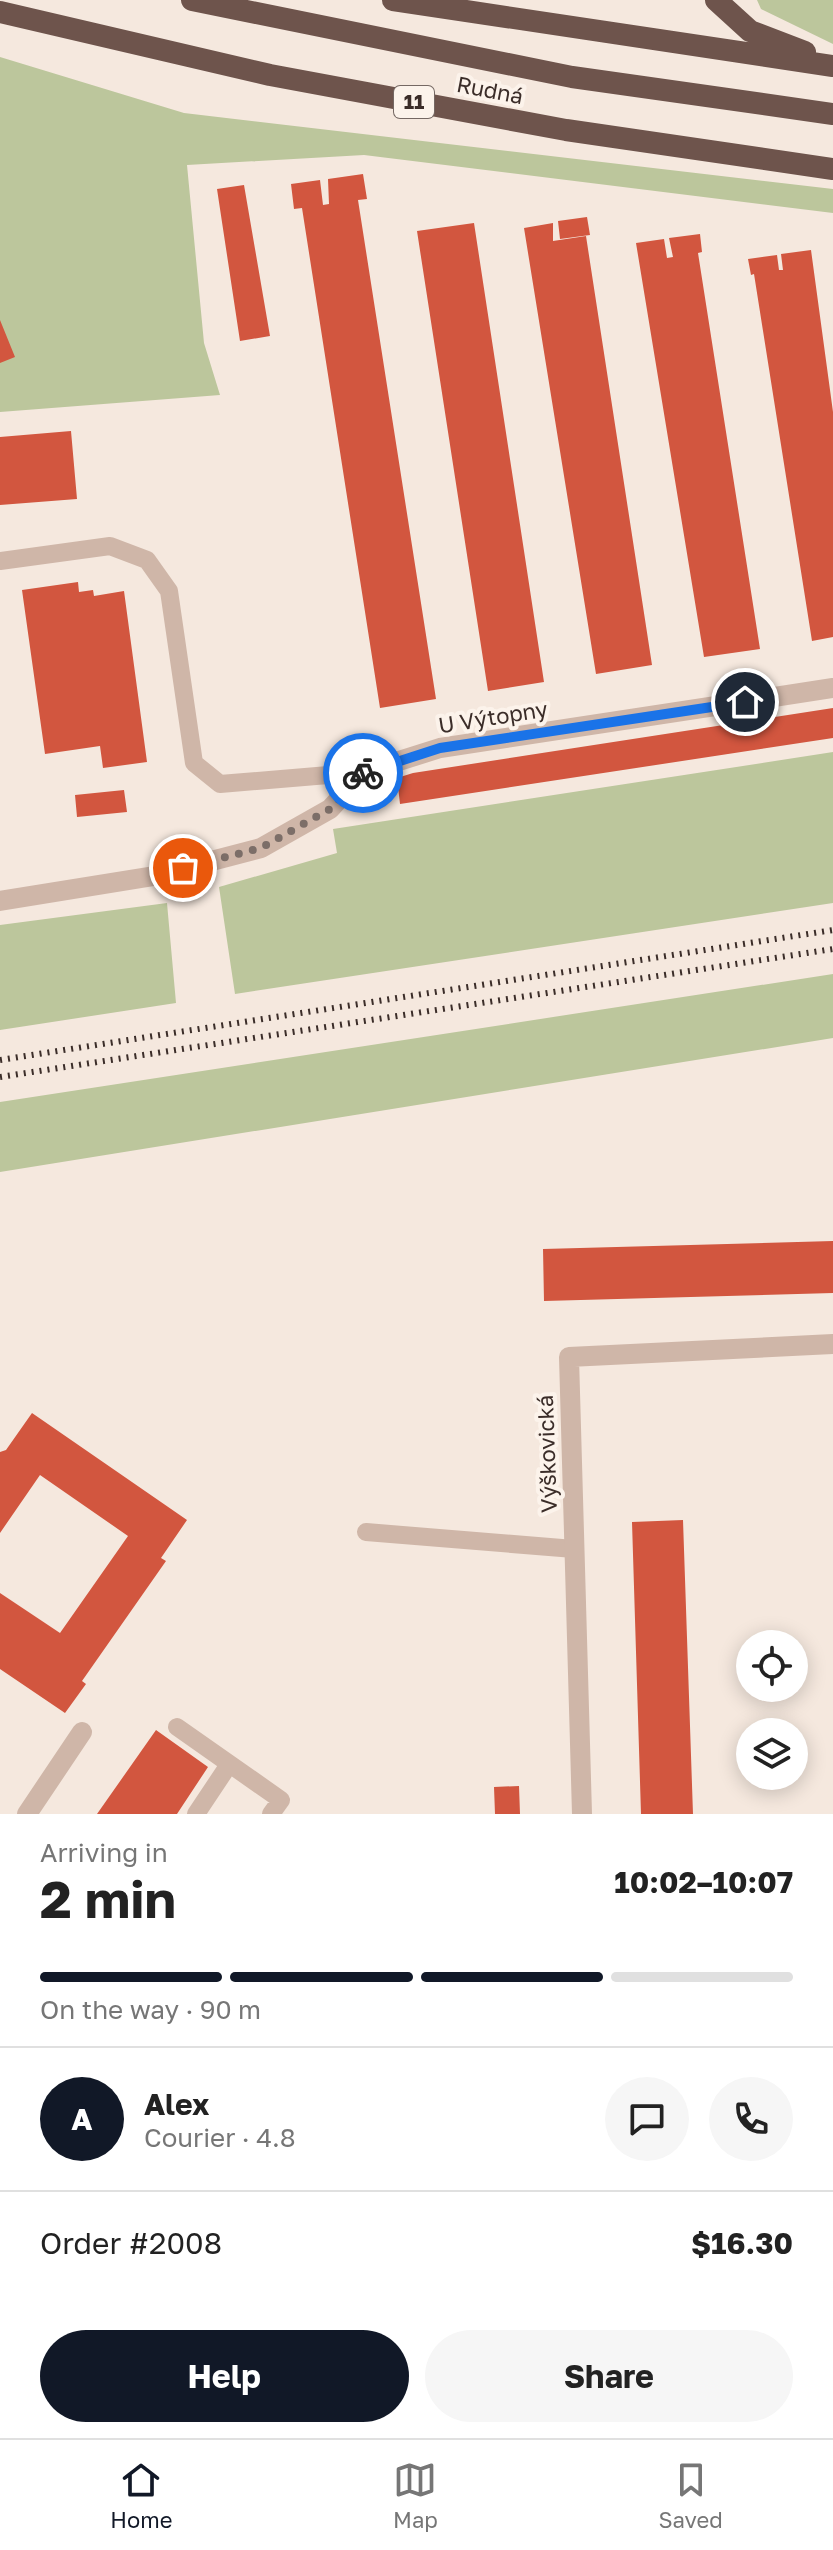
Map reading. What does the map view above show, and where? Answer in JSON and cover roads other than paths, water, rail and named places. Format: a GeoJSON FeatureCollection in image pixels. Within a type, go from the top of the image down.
{"type":"FeatureCollection","features":[{"type":"Feature","properties":{"kind":"highway","name":"Rudná"},"geometry":{"type":"LineString","coordinates":[[192,0],[572,77],[833,114]]}},
{"type":"Feature","properties":{"kind":"highway"},"geometry":{"type":"LineString","coordinates":[[393,0],[833,64]]}},
{"type":"Feature","properties":{"kind":"highway"},"geometry":{"type":"LineString","coordinates":[[716,0],[732,17],[760,37],[833,64]]}},
{"type":"Feature","properties":{"kind":"highway","name":"Rudná"},"geometry":{"type":"LineString","coordinates":[[0,12],[270,75],[566,130],[833,169]]}},
{"type":"Feature","properties":{"kind":"street","name":"U Výtopny"},"geometry":{"type":"LineString","coordinates":[[0,901],[154,876],[261,848],[330,809],[364,772],[440,748],[833,688]]}},
{"type":"Feature","properties":{"kind":"street","name":"Výškovická"},"geometry":{"type":"LineString","coordinates":[[582,1814],[569,1357],[833,1344]]}},
{"type":"Feature","properties":{"kind":"street"},"geometry":{"type":"LineString","coordinates":[[27,1814],[82,1732]]}},
{"type":"Feature","properties":{"kind":"lane"},"geometry":{"type":"LineString","coordinates":[[0,561],[110,546],[147,560],[169,591],[194,763],[220,784],[364,772]]}},
{"type":"Feature","properties":{"kind":"lane"},"geometry":{"type":"LineString","coordinates":[[366,1532],[574,1549]]}},
{"type":"Feature","properties":{"kind":"lane"},"geometry":{"type":"LineString","coordinates":[[177,1727],[228,1766],[281,1800],[271,1814]]}},
{"type":"Feature","properties":{"kind":"lane"},"geometry":{"type":"LineString","coordinates":[[196,1814],[228,1766]]}},
{"type":"Feature","properties":{"kind":"railway"},"geometry":{"type":"LineString","coordinates":[[0,1060],[833,930]]}},
{"type":"Feature","properties":{"kind":"railway"},"geometry":{"type":"LineString","coordinates":[[0,1077],[833,949]]}}]}
